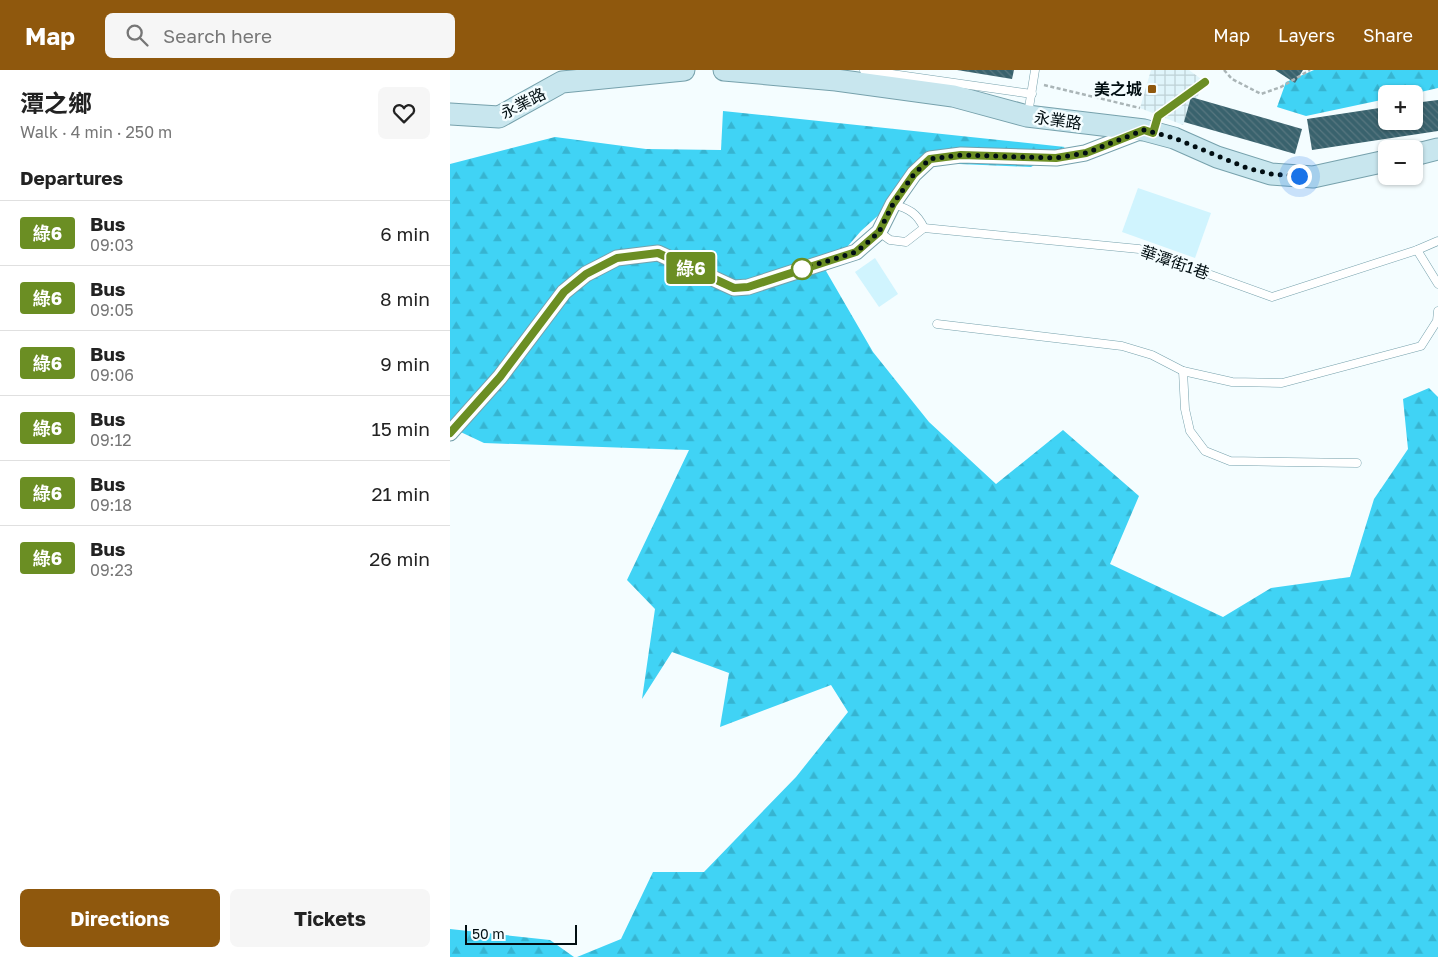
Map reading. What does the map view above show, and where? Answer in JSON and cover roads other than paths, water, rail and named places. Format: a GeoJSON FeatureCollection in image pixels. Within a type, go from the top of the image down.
{"type":"FeatureCollection","features":[{"type":"Feature","properties":{"kind":"street","name":"永業路"},"geometry":{"type":"LineString","coordinates":[[450,114],[499,117],[562,82],[684,70]]}},
{"type":"Feature","properties":{"kind":"street","name":"永業路"},"geometry":{"type":"LineString","coordinates":[[724,70],[836,80],[953,96],[1027,116],[1148,132],[1174,138],[1247,168],[1271,174],[1312,177],[1378,163]]}},
{"type":"Feature","properties":{"kind":"street"},"geometry":{"type":"LineString","coordinates":[[450,433],[500,377],[564,292],[586,274],[617,258],[658,253],[734,288],[748,287],[856,252],[879,232],[893,204],[914,174],[930,159],[961,155],[1056,158],[1086,153],[1148,132]]}},
{"type":"Feature","properties":{"kind":"street"},"geometry":{"type":"LineString","coordinates":[[1423,153],[1438,150]]}},
{"type":"Feature","properties":{"kind":"lane"},"geometry":{"type":"LineString","coordinates":[[864,70],[1032,94]]}},
{"type":"Feature","properties":{"kind":"lane"},"geometry":{"type":"LineString","coordinates":[[1027,116],[1035,70]]}},
{"type":"Feature","properties":{"kind":"lane"},"geometry":{"type":"LineString","coordinates":[[1148,132],[1158,116],[1205,82]]}},
{"type":"Feature","properties":{"kind":"lane"},"geometry":{"type":"LineString","coordinates":[[879,232],[890,240],[906,242],[924,228],[918,217],[913,213],[893,204]]}},
{"type":"Feature","properties":{"kind":"lane","name":"華潭街1巷"},"geometry":{"type":"LineString","coordinates":[[924,228],[1139,248],[1272,297],[1417,250],[1438,240]]}},
{"type":"Feature","properties":{"kind":"lane"},"geometry":{"type":"LineString","coordinates":[[1417,250],[1438,284]]}},
{"type":"Feature","properties":{"kind":"lane"},"geometry":{"type":"LineString","coordinates":[[937,324],[1122,346],[1152,355],[1183,371],[1232,382],[1282,383],[1421,346],[1437,321],[1438,310]]}},
{"type":"Feature","properties":{"kind":"lane"},"geometry":{"type":"LineString","coordinates":[[1183,371],[1184,409],[1190,430],[1205,451],[1230,461],[1358,463]]}},
{"type":"Feature","properties":{"kind":"place","name":"美之城"},"geometry":{"type":"Point","coordinates":[1152,89]}}]}
